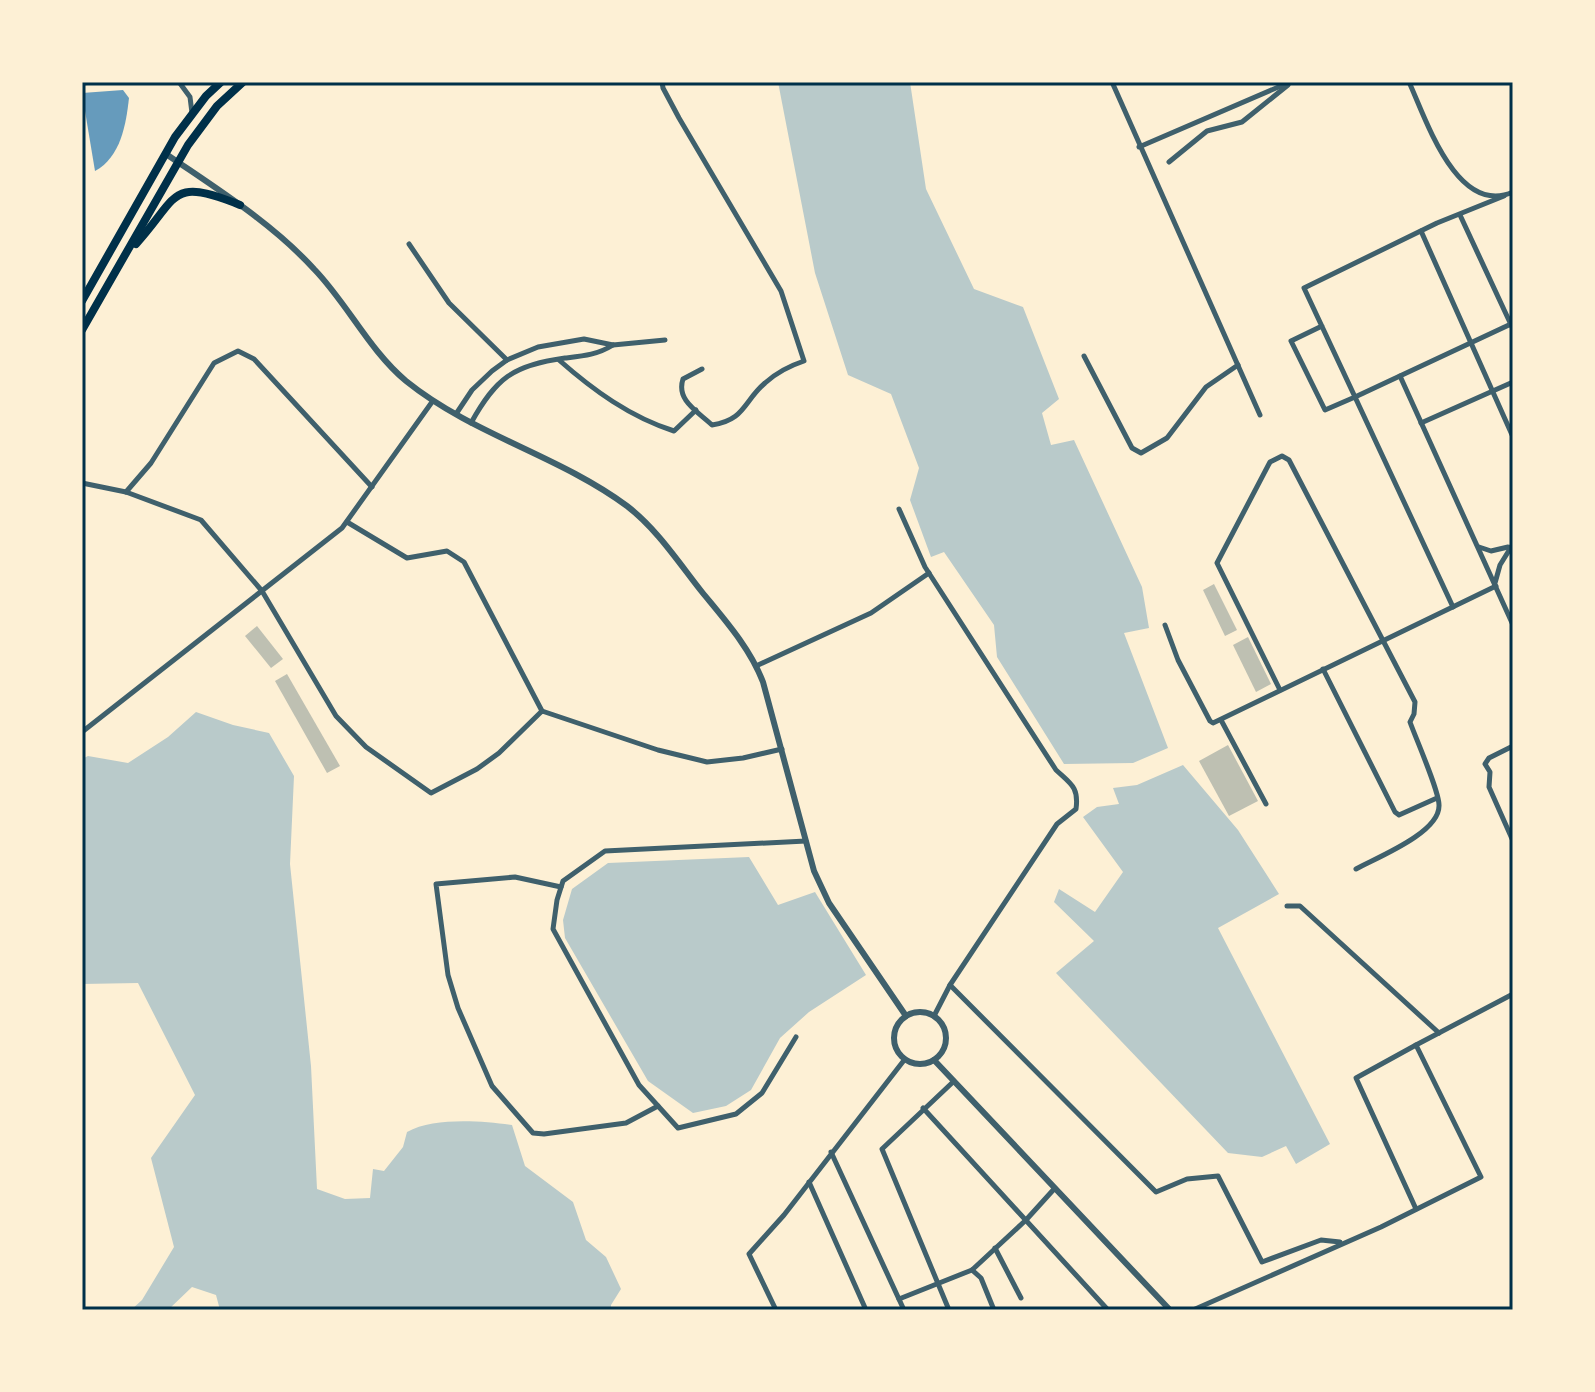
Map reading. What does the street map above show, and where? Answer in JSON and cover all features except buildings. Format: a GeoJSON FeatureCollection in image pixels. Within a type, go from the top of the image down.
{"type":"FeatureCollection","features":[{"type":"Feature","properties":{"kind":"main road"},"geometry":{"type":"LineString","coordinates":[[82,301],[166,154],[192,114],[221,82]]}},
{"type":"Feature","properties":{"kind":"main road"},"geometry":{"type":"LineString","coordinates":[[82,330],[178,163],[217,106],[243,82]]}},
{"type":"Feature","properties":{"kind":"main road"},"geometry":{"type":"LineString","coordinates":[[124,256],[147,232],[165,205],[180,194],[198,190],[240,205]]}},
{"type":"Feature","properties":{"kind":"street"},"geometry":{"type":"LineString","coordinates":[[82,83],[93,82]]}},
{"type":"Feature","properties":{"kind":"street"},"geometry":{"type":"LineString","coordinates":[[179,82],[190,97],[192,114]]}},
{"type":"Feature","properties":{"kind":"street"},"geometry":{"type":"LineString","coordinates":[[662,82],[679,118],[781,291],[804,361],[782,369],[762,385],[738,417],[712,425],[682,398],[680,388],[683,379],[702,369]]}},
{"type":"Feature","properties":{"kind":"street"},"geometry":{"type":"LineString","coordinates":[[1112,82],[1260,415]]}},
{"type":"Feature","properties":{"kind":"street"},"geometry":{"type":"LineString","coordinates":[[1139,147],[1291,82]]}},
{"type":"Feature","properties":{"kind":"street"},"geometry":{"type":"LineString","coordinates":[[1169,162],[1207,131],[1242,122],[1291,82]]}},
{"type":"Feature","properties":{"kind":"street"},"geometry":{"type":"LineString","coordinates":[[1409,82],[1453,173],[1469,187],[1482,193],[1504,196]]}},
{"type":"Feature","properties":{"kind":"street"},"geometry":{"type":"LineString","coordinates":[[166,154],[240,205],[315,269],[388,362],[432,402],[470,424],[576,474],[630,508],[649,525],[738,637],[756,666],[782,749],[814,871],[829,903],[906,1016]]}},
{"type":"Feature","properties":{"kind":"street"},"geometry":{"type":"LineString","coordinates":[[1453,607],[1304,288],[1421,231],[1513,192]]}},
{"type":"Feature","properties":{"kind":"street"},"geometry":{"type":"LineString","coordinates":[[1322,326],[1291,341],[1325,410],[1512,326],[1460,215]]}},
{"type":"Feature","properties":{"kind":"street"},"geometry":{"type":"LineString","coordinates":[[1421,231],[1513,437]]}},
{"type":"Feature","properties":{"kind":"street"},"geometry":{"type":"LineString","coordinates":[[409,244],[449,303],[507,360]]}},
{"type":"Feature","properties":{"kind":"street"},"geometry":{"type":"LineString","coordinates":[[455,415],[472,390],[507,360],[538,347],[584,339],[613,345],[665,340]]}},
{"type":"Feature","properties":{"kind":"street"},"geometry":{"type":"LineString","coordinates":[[470,424],[487,393],[501,380],[542,361],[598,354],[613,345]]}},
{"type":"Feature","properties":{"kind":"street"},"geometry":{"type":"LineString","coordinates":[[126,492],[151,463],[214,363],[238,351],[254,359],[373,487]]}},
{"type":"Feature","properties":{"kind":"street"},"geometry":{"type":"LineString","coordinates":[[1084,356],[1132,448],[1141,453],[1167,438],[1206,387],[1238,365]]}},
{"type":"Feature","properties":{"kind":"street"},"geometry":{"type":"LineString","coordinates":[[558,359],[591,387],[648,423],[674,431],[696,410]]}},
{"type":"Feature","properties":{"kind":"street"},"geometry":{"type":"LineString","coordinates":[[1400,376],[1513,625]]}},
{"type":"Feature","properties":{"kind":"street"},"geometry":{"type":"LineString","coordinates":[[1421,423],[1513,382]]}},
{"type":"Feature","properties":{"kind":"street"},"geometry":{"type":"LineString","coordinates":[[82,732],[347,522],[432,402]]}},
{"type":"Feature","properties":{"kind":"street"},"geometry":{"type":"LineString","coordinates":[[1280,690],[1217,563],[1270,462],[1282,456],[1289,460],[1415,702],[1410,722],[1440,806],[1435,821],[1426,831],[1356,869]]}},
{"type":"Feature","properties":{"kind":"street"},"geometry":{"type":"LineString","coordinates":[[82,483],[126,492],[201,520],[262,591],[336,716],[366,747],[431,793],[488,761],[542,711]]}},
{"type":"Feature","properties":{"kind":"street"},"geometry":{"type":"LineString","coordinates":[[899,509],[929,573],[1056,770],[1073,785],[1078,795],[1076,809],[1057,824],[950,985],[934,1016]]}},
{"type":"Feature","properties":{"kind":"street"},"geometry":{"type":"LineString","coordinates":[[347,522],[407,558],[447,551],[464,562],[542,711],[658,750],[707,762],[782,749]]}},
{"type":"Feature","properties":{"kind":"street"},"geometry":{"type":"LineString","coordinates":[[1478,547],[1491,551],[1511,545]]}},
{"type":"Feature","properties":{"kind":"street"},"geometry":{"type":"LineString","coordinates":[[1496,585],[1500,565],[1511,545]]}},
{"type":"Feature","properties":{"kind":"street"},"geometry":{"type":"LineString","coordinates":[[756,666],[871,613],[929,573]]}},
{"type":"Feature","properties":{"kind":"street"},"geometry":{"type":"LineString","coordinates":[[1165,625],[1178,660],[1210,721],[1221,720],[1496,585]]}},
{"type":"Feature","properties":{"kind":"street"},"geometry":{"type":"LineString","coordinates":[[1323,669],[1395,812],[1405,814],[1437,798]]}},
{"type":"Feature","properties":{"kind":"street"},"geometry":{"type":"LineString","coordinates":[[1221,720],[1266,804]]}},
{"type":"Feature","properties":{"kind":"street"},"geometry":{"type":"LineString","coordinates":[[1513,746],[1489,758],[1485,764],[1490,772],[1489,787],[1513,841]]}},
{"type":"Feature","properties":{"kind":"street"},"geometry":{"type":"LineString","coordinates":[[796,1037],[762,1093],[736,1114],[678,1128],[639,1085],[553,929],[561,887],[571,874],[605,851],[806,841]]}},
{"type":"Feature","properties":{"kind":"street"},"geometry":{"type":"LineString","coordinates":[[561,887],[515,877],[436,884],[448,975],[458,1008],[492,1086],[533,1133],[626,1123],[658,1106]]}},
{"type":"Feature","properties":{"kind":"street"},"geometry":{"type":"LineString","coordinates":[[1287,906],[1300,906],[1439,1033]]}},
{"type":"Feature","properties":{"kind":"street"},"geometry":{"type":"LineString","coordinates":[[950,985],[1156,1192],[1187,1179],[1218,1176],[1262,1262],[1321,1240],[1341,1242]]}},
{"type":"Feature","properties":{"kind":"street"},"geometry":{"type":"LineString","coordinates":[[1416,1209],[1356,1078],[1513,994]]}},
{"type":"Feature","properties":{"kind":"street"},"geometry":{"type":"LineString","coordinates":[[920,1012],[940,1021],[946,1036],[942,1051],[934,1060],[921,1064],[905,1059],[899,1053],[894,1037],[906,1016],[920,1012]]}},
{"type":"Feature","properties":{"kind":"street"},"geometry":{"type":"LineString","coordinates":[[1193,1310],[1481,1177],[1416,1045]]}},
{"type":"Feature","properties":{"kind":"street"},"geometry":{"type":"LineString","coordinates":[[776,1310],[749,1254],[905,1059]]}},
{"type":"Feature","properties":{"kind":"street"},"geometry":{"type":"LineString","coordinates":[[934,1060],[1170,1310]]}},
{"type":"Feature","properties":{"kind":"street"},"geometry":{"type":"LineString","coordinates":[[949,1310],[882,1149],[953,1082]]}},
{"type":"Feature","properties":{"kind":"street"},"geometry":{"type":"LineString","coordinates":[[923,1108],[1108,1310]]}},
{"type":"Feature","properties":{"kind":"street"},"geometry":{"type":"LineString","coordinates":[[831,1152],[904,1310]]}},
{"type":"Feature","properties":{"kind":"street"},"geometry":{"type":"LineString","coordinates":[[809,1182],[866,1310]]}},
{"type":"Feature","properties":{"kind":"street"},"geometry":{"type":"LineString","coordinates":[[899,1299],[972,1270],[1056,1188]]}},
{"type":"Feature","properties":{"kind":"street"},"geometry":{"type":"LineString","coordinates":[[995,1248],[1021,1298]]}},
{"type":"Feature","properties":{"kind":"street"},"geometry":{"type":"LineString","coordinates":[[972,1270],[981,1278],[994,1310]]}},
{"type":"Feature","properties":{"kind":"shaded area"},"geometry":{"type":"Polygon","coordinates":[[[778,82],[910,82],[926,189],[974,289],[1023,307],[1059,399],[1042,413],[1051,445],[1074,440],[1142,587],[1149,628],[1124,633],[1168,748],[1133,763],[1064,764],[997,657],[994,625],[944,552],[931,557],[910,500],[919,468],[891,394],[848,375],[815,273],[778,82]]]}},
{"type":"Feature","properties":{"kind":"shaded area"},"geometry":{"type":"Polygon","coordinates":[[[196,712],[269,733],[294,776],[290,864],[311,1066],[317,1189],[345,1199],[370,1198],[373,1169],[384,1171],[403,1147],[407,1132],[418,1127],[458,1121],[512,1125],[525,1166],[573,1202],[586,1240],[606,1257],[621,1289],[611,1310],[220,1310],[216,1295],[192,1287],[168,1310],[131,1310],[142,1300],[174,1247],[151,1158],[195,1095],[138,983],[82,984],[82,759],[88,756],[128,763],[168,737],[196,712]]]}},
{"type":"Feature","properties":{"kind":"shaded area"},"geometry":{"type":"Polygon","coordinates":[[[1183,765],[1238,830],[1279,894],[1218,928],[1330,1144],[1296,1164],[1286,1146],[1262,1157],[1228,1153],[1056,973],[1094,941],[1054,902],[1059,889],[1095,912],[1123,872],[1083,817],[1097,807],[1119,804],[1113,788],[1137,785],[1183,765]]]}},
{"type":"Feature","properties":{"kind":"shaded area"},"geometry":{"type":"Polygon","coordinates":[[[749,857],[778,905],[815,892],[866,975],[809,1012],[780,1038],[751,1090],[726,1106],[693,1113],[648,1081],[565,938],[563,920],[572,889],[608,863],[749,857]]]}},
{"type":"Feature","properties":{"kind":"water"},"geometry":{"type":"Polygon","coordinates":[[[123,90],[129,98],[121,139],[111,157],[95,171],[82,93],[123,90]]]}}]}
